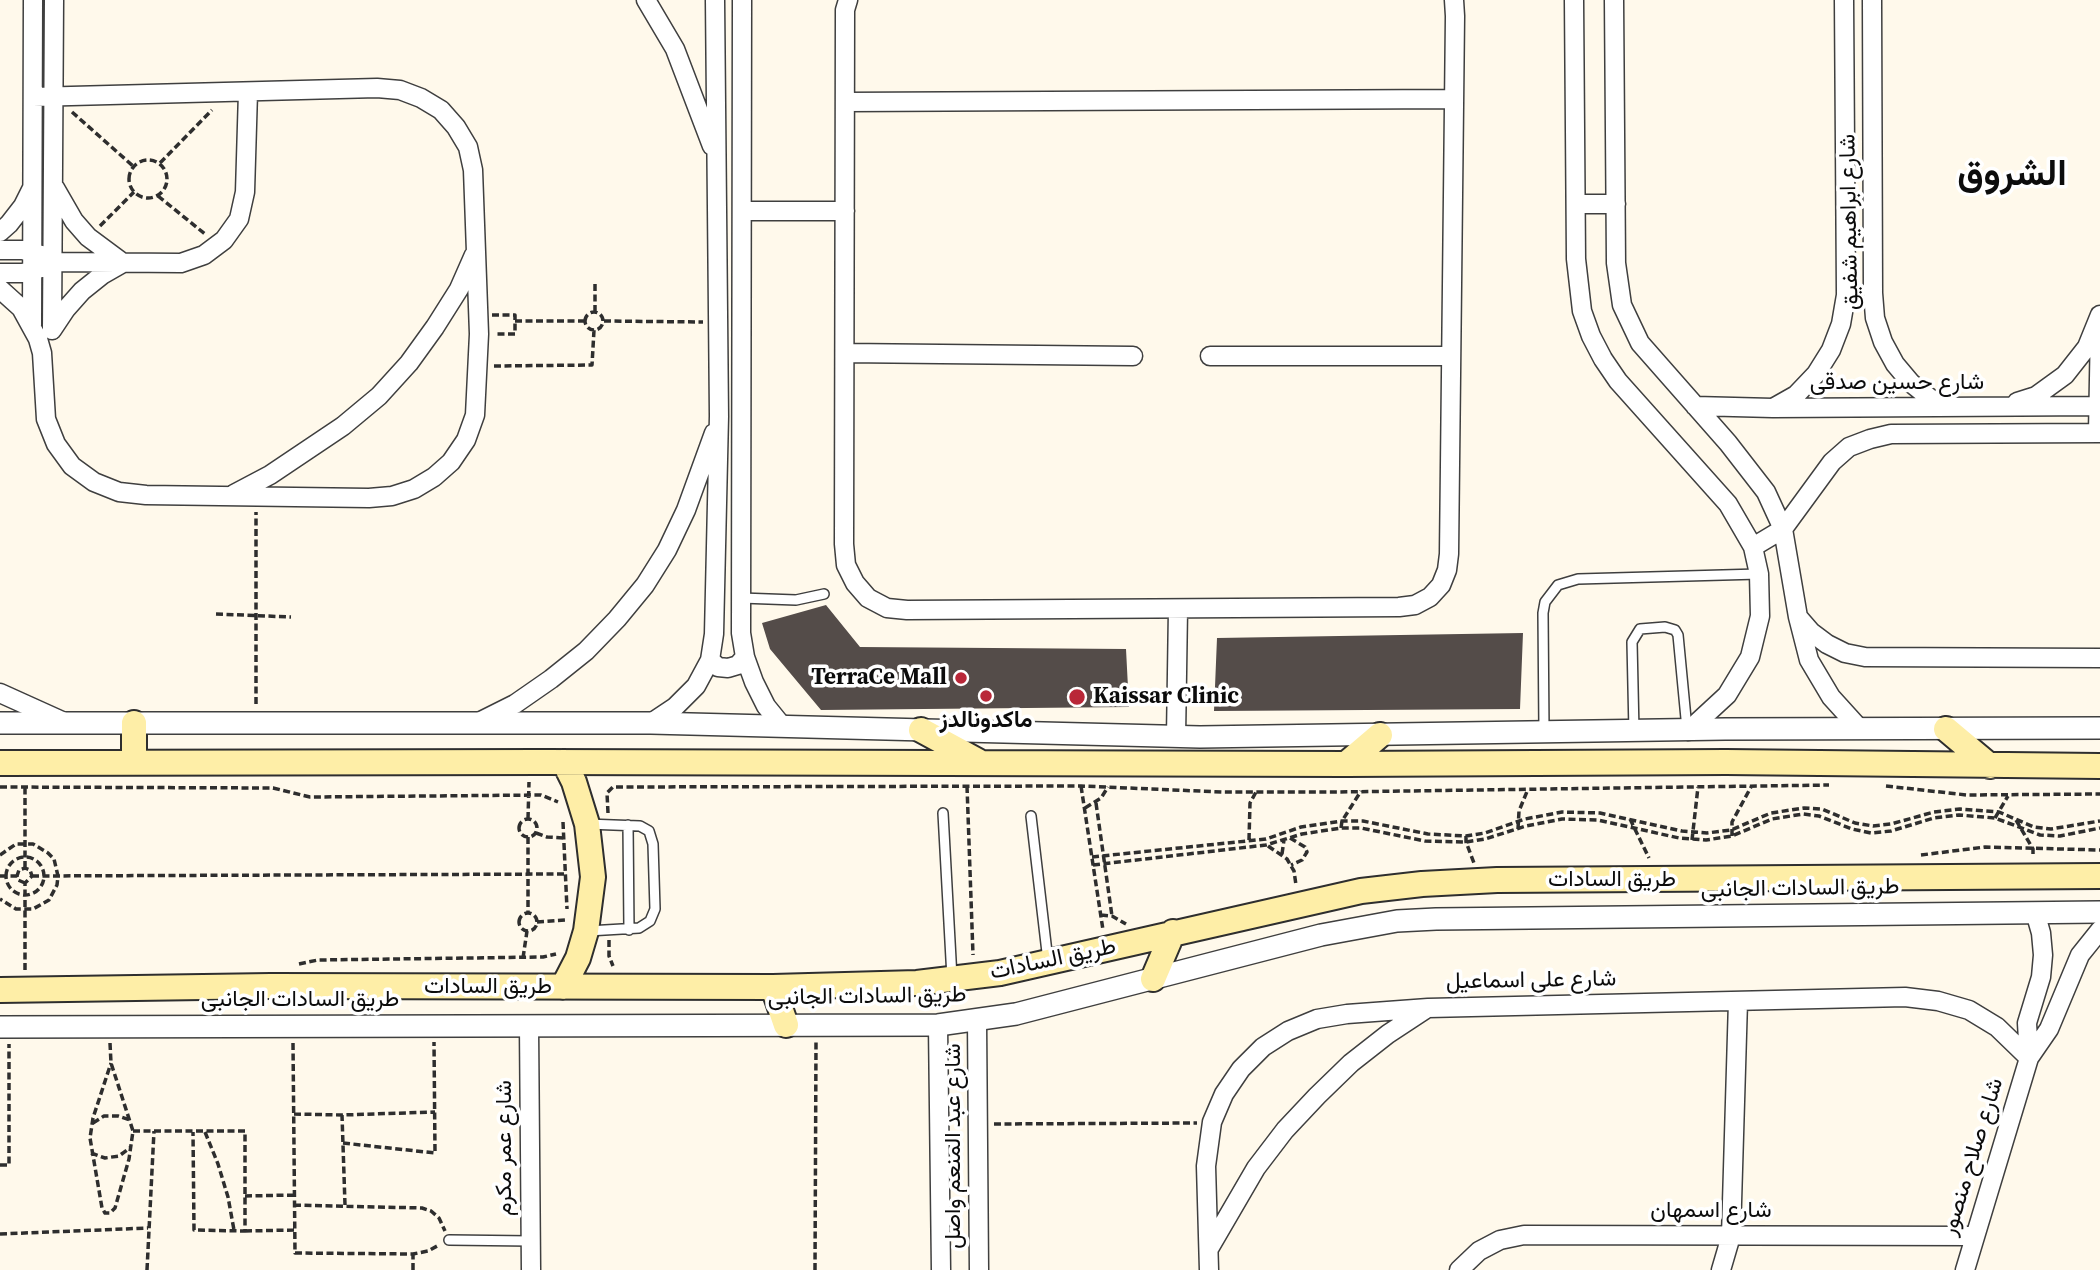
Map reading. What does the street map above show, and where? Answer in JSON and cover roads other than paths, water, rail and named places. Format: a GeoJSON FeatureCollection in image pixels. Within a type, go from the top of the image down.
{"type":"FeatureCollection","features":[{"type":"Feature","properties":{"kind":"main road"},"geometry":{"type":"LineString","coordinates":[[134,723],[134,762]]}},
{"type":"Feature","properties":{"kind":"main road"},"geometry":{"type":"LineString","coordinates":[[1946,729],[1990,766]]}},
{"type":"Feature","properties":{"kind":"main road"},"geometry":{"type":"LineString","coordinates":[[921,730],[982,763]]}},
{"type":"Feature","properties":{"kind":"main road"},"geometry":{"type":"LineString","coordinates":[[1346,765],[1380,735]]}},
{"type":"Feature","properties":{"kind":"main road"},"geometry":{"type":"LineString","coordinates":[[563,988],[578,958],[593,877],[586,822],[578,792],[564,762]]}},
{"type":"Feature","properties":{"kind":"main road"},"geometry":{"type":"LineString","coordinates":[[0,763],[1346,765],[1726,762],[2100,766]]}},
{"type":"Feature","properties":{"kind":"main road","name":"طريق السادات"},"geometry":{"type":"LineString","coordinates":[[0,990],[271,986],[563,988],[881,985],[953,979],[1048,963],[1173,932],[1361,891],[1422,884],[1497,880],[2100,876]]}},
{"type":"Feature","properties":{"kind":"main road"},"geometry":{"type":"LineString","coordinates":[[1153,979],[1173,932]]}},
{"type":"Feature","properties":{"kind":"main road"},"geometry":{"type":"LineString","coordinates":[[773,987],[786,1025]]}},
{"type":"Feature","properties":{"kind":"street"},"geometry":{"type":"LineString","coordinates":[[32,325],[33,0]]}},
{"type":"Feature","properties":{"kind":"street"},"geometry":{"type":"LineString","coordinates":[[52,330],[54,0]]}},
{"type":"Feature","properties":{"kind":"street"},"geometry":{"type":"LineString","coordinates":[[646,0],[675,49],[717,158]]}},
{"type":"Feature","properties":{"kind":"street"},"geometry":{"type":"LineString","coordinates":[[651,723],[675,707],[696,686],[710,660],[714,634],[719,416],[715,0]]}},
{"type":"Feature","properties":{"kind":"street"},"geometry":{"type":"LineString","coordinates":[[742,0],[741,633],[745,657],[760,694],[783,727]]}},
{"type":"Feature","properties":{"kind":"street"},"geometry":{"type":"LineString","coordinates":[[848,0],[845,10],[846,565],[855,583],[869,598],[887,608],[907,610],[1399,607],[1415,605],[1430,597],[1441,585],[1447,570],[1454,0]]}},
{"type":"Feature","properties":{"kind":"street"},"geometry":{"type":"LineString","coordinates":[[1574,0],[1577,286],[1587,324],[1603,359],[1618,381],[1728,504],[1753,547],[1759,574],[1760,616],[1750,657],[1727,695],[1688,731]]}},
{"type":"Feature","properties":{"kind":"street"},"geometry":{"type":"LineString","coordinates":[[1614,0],[1618,284],[1622,305],[1640,343],[1757,478],[1774,506],[1783,529],[1798,617],[1809,660],[1831,697],[1860,729]]}},
{"type":"Feature","properties":{"kind":"street","name":"شارع ابراهيم شفيق"},"geometry":{"type":"LineString","coordinates":[[1773,408],[1796,395],[1816,374],[1831,350],[1841,324],[1846,295],[1844,0]]}},
{"type":"Feature","properties":{"kind":"street","name":"شارع ابراهيم شفيق"},"geometry":{"type":"LineString","coordinates":[[1872,0],[1875,318],[1883,342],[1895,364],[1911,383],[1931,399],[1953,407]]}},
{"type":"Feature","properties":{"kind":"street"},"geometry":{"type":"LineString","coordinates":[[0,289],[21,308],[32,325],[42,353],[46,419],[56,444],[72,466],[94,482],[119,492],[231,496],[392,496],[414,489],[451,462],[466,440],[475,415],[479,334],[473,170],[468,146],[456,127],[440,110],[421,98],[400,90],[377,88],[33,97]]}},
{"type":"Feature","properties":{"kind":"street"},"geometry":{"type":"LineString","coordinates":[[0,273],[33,271],[53,262],[181,263],[204,255],[225,240],[239,219],[245,192],[248,92]]}},
{"type":"Feature","properties":{"kind":"street"},"geometry":{"type":"LineString","coordinates":[[846,102],[1454,99]]}},
{"type":"Feature","properties":{"kind":"street"},"geometry":{"type":"LineString","coordinates":[[0,232],[23,206],[34,184]]}},
{"type":"Feature","properties":{"kind":"street"},"geometry":{"type":"LineString","coordinates":[[54,184],[62,204],[88,237],[123,263]]}},
{"type":"Feature","properties":{"kind":"street"},"geometry":{"type":"LineString","coordinates":[[1576,204],[1616,204]]}},
{"type":"Feature","properties":{"kind":"street"},"geometry":{"type":"LineString","coordinates":[[741,211],[845,211]]}},
{"type":"Feature","properties":{"kind":"street"},"geometry":{"type":"LineString","coordinates":[[0,250],[33,252],[53,262]]}},
{"type":"Feature","properties":{"kind":"street"},"geometry":{"type":"LineString","coordinates":[[231,496],[343,426],[379,396],[409,363],[435,327],[458,289],[476,250]]}},
{"type":"Feature","properties":{"kind":"street"},"geometry":{"type":"LineString","coordinates":[[42,353],[52,330],[82,290],[123,263]]}},
{"type":"Feature","properties":{"kind":"street"},"geometry":{"type":"LineString","coordinates":[[718,273],[742,272]]}},
{"type":"Feature","properties":{"kind":"street"},"geometry":{"type":"LineString","coordinates":[[1753,547],[1783,529],[1832,462],[1849,447],[1870,439],[1891,435],[2099,433],[2100,308]]}},
{"type":"Feature","properties":{"kind":"street"},"geometry":{"type":"LineString","coordinates":[[2003,407],[2036,396],[2065,375],[2087,347],[2100,315]]}},
{"type":"Feature","properties":{"kind":"street"},"geometry":{"type":"LineString","coordinates":[[845,354],[1133,356]]}},
{"type":"Feature","properties":{"kind":"street"},"geometry":{"type":"LineString","coordinates":[[1210,356],[1451,356]]}},
{"type":"Feature","properties":{"kind":"street","name":"شارع حسين صدقى"},"geometry":{"type":"LineString","coordinates":[[1695,406],[2099,406]]}},
{"type":"Feature","properties":{"kind":"street"},"geometry":{"type":"LineString","coordinates":[[476,724],[515,704],[586,651],[645,585],[667,550],[686,510],[719,416]]}},
{"type":"Feature","properties":{"kind":"street"},"geometry":{"type":"LineString","coordinates":[[1176,737],[1178,609]]}},
{"type":"Feature","properties":{"kind":"street"},"geometry":{"type":"LineString","coordinates":[[1798,617],[1811,632],[1827,644],[1845,653],[1865,657],[2100,658]]}},
{"type":"Feature","properties":{"kind":"street"},"geometry":{"type":"LineString","coordinates":[[710,660],[718,667],[728,668],[738,665],[745,657]]}},
{"type":"Feature","properties":{"kind":"street"},"geometry":{"type":"LineString","coordinates":[[0,693],[66,723]]}},
{"type":"Feature","properties":{"kind":"street"},"geometry":{"type":"LineString","coordinates":[[0,723],[651,723],[1176,737],[2100,728]]}},
{"type":"Feature","properties":{"kind":"street","name":"شارع صلاح منصور"},"geometry":{"type":"LineString","coordinates":[[2029,1058],[2027,1023],[2041,977],[2043,955],[2035,912]]}},
{"type":"Feature","properties":{"kind":"street","name":"طريق السادات الجانبى"},"geometry":{"type":"LineString","coordinates":[[4,1027],[939,1025],[1016,1014],[1321,935],[1397,921],[2100,912]]}},
{"type":"Feature","properties":{"kind":"street","name":"شارع صلاح منصور"},"geometry":{"type":"LineString","coordinates":[[1965,1270],[2029,1058],[2049,1029],[2080,956],[2100,930]]}},
{"type":"Feature","properties":{"kind":"street","name":"شارع على اسماعيل"},"geometry":{"type":"LineString","coordinates":[[1209,1270],[1206,1166],[1212,1122],[1224,1094],[1241,1069],[1263,1047],[1288,1031],[1317,1019],[1428,1008],[1905,997],[1938,1001],[1969,1010],[1997,1027],[2029,1058]]}},
{"type":"Feature","properties":{"kind":"street"},"geometry":{"type":"LineString","coordinates":[[1721,1270],[1731,1236],[1738,1001]]}},
{"type":"Feature","properties":{"kind":"street"},"geometry":{"type":"LineString","coordinates":[[1208,1250],[1250,1178],[1285,1130],[1351,1063],[1428,1008]]}},
{"type":"Feature","properties":{"kind":"street","name":"شارع عبد المنعم واصل"},"geometry":{"type":"LineString","coordinates":[[977,1021],[979,1270]]}},
{"type":"Feature","properties":{"kind":"street","name":"شارع عبد المنعم واصل"},"geometry":{"type":"LineString","coordinates":[[939,1025],[941,1270]]}},
{"type":"Feature","properties":{"kind":"street","name":"شارع عمر مكرم"},"geometry":{"type":"LineString","coordinates":[[529,1026],[531,1270]]}},
{"type":"Feature","properties":{"kind":"street","name":"شارع اسمهان"},"geometry":{"type":"LineString","coordinates":[[1459,1270],[1479,1251],[1500,1240],[1524,1235],[1975,1236]]}},
{"type":"Feature","properties":{"kind":"lane"},"geometry":{"type":"LineString","coordinates":[[1544,733],[1543,613],[1545,602],[1558,585],[1577,579],[1759,574]]}},
{"type":"Feature","properties":{"kind":"lane"},"geometry":{"type":"LineString","coordinates":[[741,598],[796,600],[824,594]]}},
{"type":"Feature","properties":{"kind":"lane"},"geometry":{"type":"LineString","coordinates":[[1634,732],[1632,642],[1640,629],[1665,627],[1675,630],[1678,635],[1688,731]]}},
{"type":"Feature","properties":{"kind":"lane"},"geometry":{"type":"LineString","coordinates":[[943,813],[953,979]]}},
{"type":"Feature","properties":{"kind":"lane"},"geometry":{"type":"LineString","coordinates":[[1031,816],[1048,963]]}},
{"type":"Feature","properties":{"kind":"lane"},"geometry":{"type":"LineString","coordinates":[[582,928],[629,930],[645,926],[654,909],[652,835],[640,826],[586,822]]}},
{"type":"Feature","properties":{"kind":"lane"},"geometry":{"type":"LineString","coordinates":[[628,825],[629,930]]}},
{"type":"Feature","properties":{"kind":"lane"},"geometry":{"type":"LineString","coordinates":[[450,1240],[531,1241]]}},
{"type":"Feature","properties":{"kind":"place","name":"TerraCe Mall"},"geometry":{"type":"Point","coordinates":[961,678]}},
{"type":"Feature","properties":{"kind":"place","name":"ماكدونالدز"},"geometry":{"type":"Point","coordinates":[986,696]}},
{"type":"Feature","properties":{"kind":"place","name":"Kaissar Clinic"},"geometry":{"type":"Point","coordinates":[1077,697]}},
{"type":"Feature","properties":{"kind":"district","name":"الشروق"},"geometry":{"type":"Point","coordinates":[2012,176]}}]}
